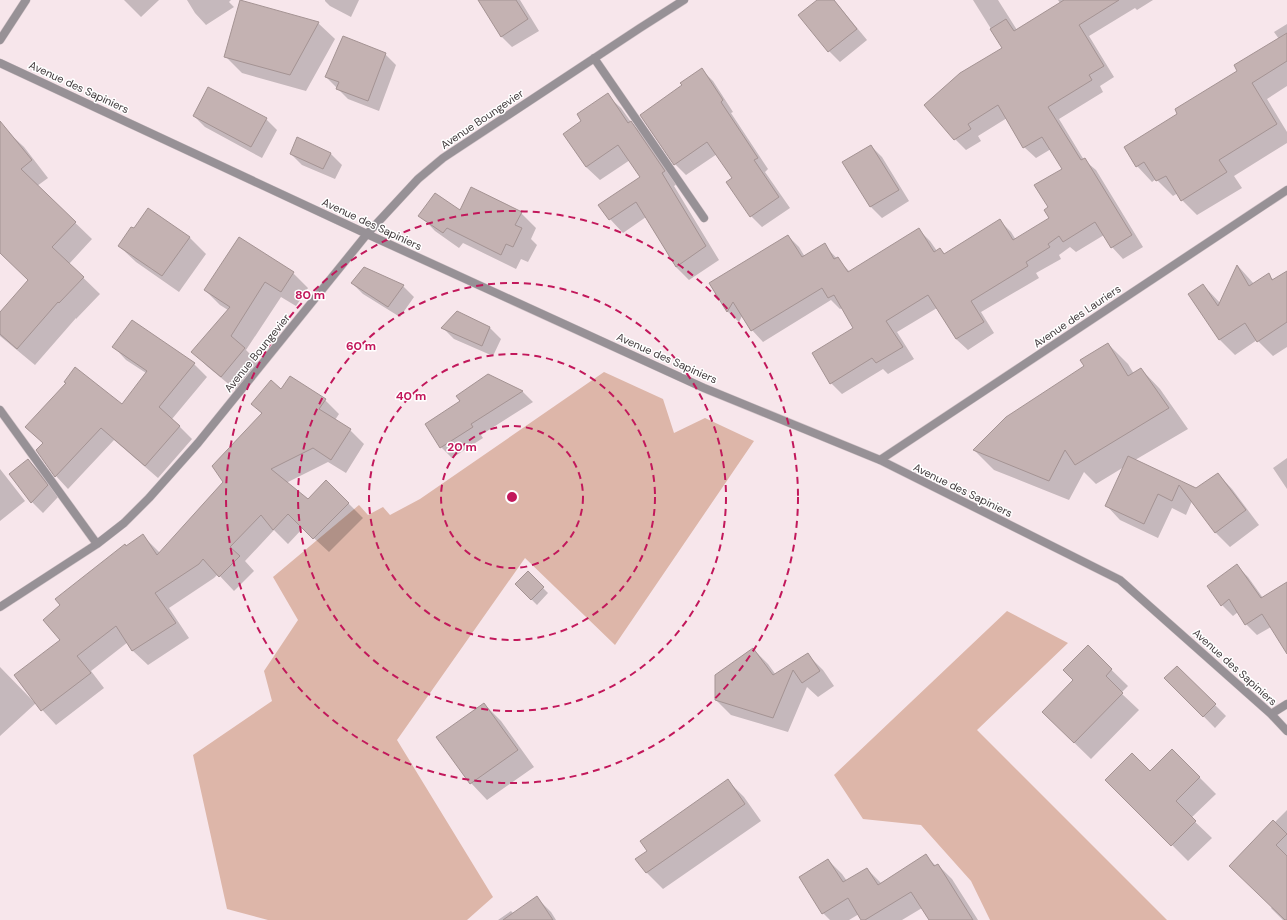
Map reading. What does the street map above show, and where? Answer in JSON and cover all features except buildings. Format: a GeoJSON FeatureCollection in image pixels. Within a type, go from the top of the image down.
{"type":"FeatureCollection","features":[{"type":"Feature","properties":{"kind":"street"},"geometry":{"type":"LineString","coordinates":[[0,40],[26,0]]}},
{"type":"Feature","properties":{"kind":"street","name":"Avenue Boungevier"},"geometry":{"type":"LineString","coordinates":[[0,607],[97,544],[124,523],[149,498],[198,443],[367,234],[418,179],[443,158],[684,0]]}},
{"type":"Feature","properties":{"kind":"street"},"geometry":{"type":"LineString","coordinates":[[594,58],[704,218]]}},
{"type":"Feature","properties":{"kind":"street","name":"Avenue des Sapiniers"},"geometry":{"type":"LineString","coordinates":[[0,63],[367,234],[704,388],[880,460],[1120,580],[1271,714],[1287,731]]}},
{"type":"Feature","properties":{"kind":"street","name":"Avenue des Lauriers"},"geometry":{"type":"LineString","coordinates":[[880,460],[1287,190]]}},
{"type":"Feature","properties":{"kind":"street"},"geometry":{"type":"LineString","coordinates":[[0,410],[97,544]]}},
{"type":"Feature","properties":{"kind":"street"},"geometry":{"type":"LineString","coordinates":[[1271,714],[1287,704]]}},
{"type":"Feature","properties":{"kind":"shaded area"},"geometry":{"type":"Polygon","coordinates":[[[604,372],[663,399],[674,433],[705,418],[754,441],[615,645],[525,558],[397,740],[493,897],[467,920],[268,920],[227,909],[193,755],[272,701],[264,671],[298,620],[273,577],[359,505],[368,515],[383,507],[390,515],[420,499],[604,372]]]}},
{"type":"Feature","properties":{"kind":"shaded area"},"geometry":{"type":"Polygon","coordinates":[[[1007,611],[1068,643],[977,730],[1167,920],[990,920],[971,881],[921,825],[863,819],[834,775],[1007,611]]]}}]}
